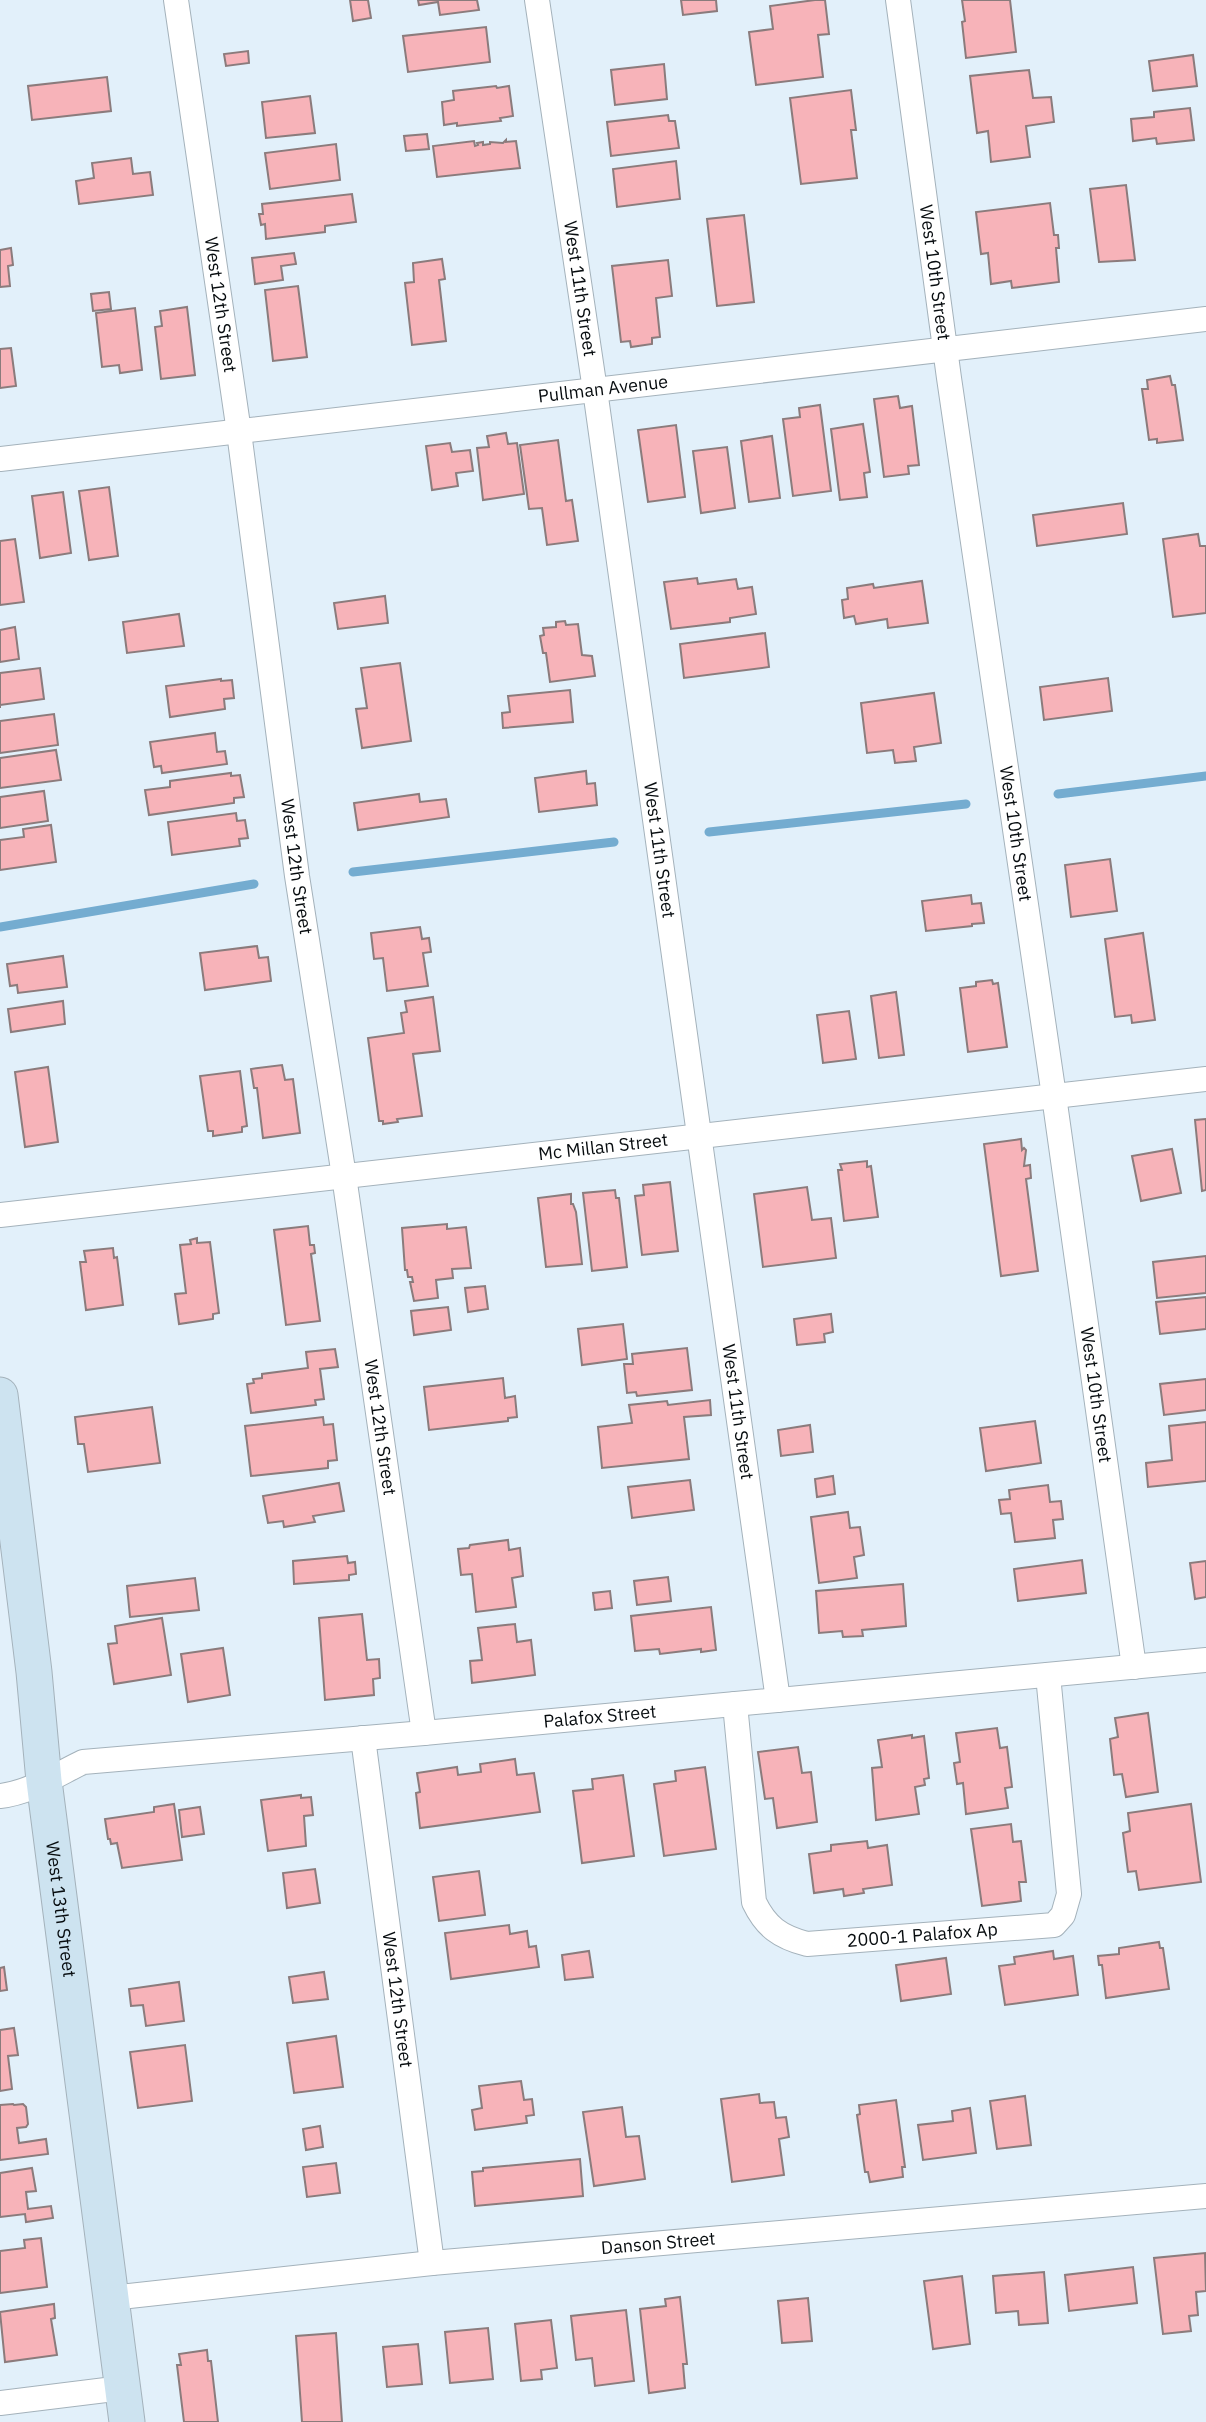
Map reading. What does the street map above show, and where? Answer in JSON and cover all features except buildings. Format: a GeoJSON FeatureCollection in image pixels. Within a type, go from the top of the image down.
{"type":"FeatureCollection","features":[{"type":"Feature","properties":{"kind":"street","name":"West 12th Street"},"geometry":{"type":"LineString","coordinates":[[176,0],[239,432],[298,876],[424,1733]]}},
{"type":"Feature","properties":{"kind":"street","name":"West 11th Street"},"geometry":{"type":"LineString","coordinates":[[537,0],[595,390],[778,1700]]}},
{"type":"Feature","properties":{"kind":"street","name":"West 10th Street"},"geometry":{"type":"LineString","coordinates":[[898,0],[1134,1667]]}},
{"type":"Feature","properties":{"kind":"street","name":"Pullman Avenue"},"geometry":{"type":"LineString","coordinates":[[0,459],[1206,319]]}},
{"type":"Feature","properties":{"kind":"street","name":"Mc Millan Street"},"geometry":{"type":"LineString","coordinates":[[0,1215],[1206,1079]]}},
{"type":"Feature","properties":{"kind":"street","name":"West 13th Street"},"geometry":{"type":"LineString","coordinates":[[0,1395],[34,1672],[44,1781],[127,2422]]}},
{"type":"Feature","properties":{"kind":"street","name":"Palafox Street"},"geometry":{"type":"LineString","coordinates":[[0,1796],[44,1781],[83,1762],[1206,1660]]}},
{"type":"Feature","properties":{"kind":"street","name":"2000-1 Palafox Ap"},"geometry":{"type":"LineString","coordinates":[[735,1704],[754,1902],[763,1920],[787,1939],[807,1944],[1054,1925],[1063,1915],[1069,1894],[1048,1675]]}},
{"type":"Feature","properties":{"kind":"street","name":"West 12th Street"},"geometry":{"type":"LineString","coordinates":[[363,1738],[432,2263]]}},
{"type":"Feature","properties":{"kind":"street","name":"Danson Street"},"geometry":{"type":"LineString","coordinates":[[111,2298],[432,2263],[1206,2196]]}},
{"type":"Feature","properties":{"kind":"street"},"geometry":{"type":"LineString","coordinates":[[0,2403],[122,2388]]}},
{"type":"Feature","properties":{"kind":"waterway"},"geometry":{"type":"LineString","coordinates":[[1058,794],[1206,776]]}},
{"type":"Feature","properties":{"kind":"waterway"},"geometry":{"type":"LineString","coordinates":[[709,832],[966,804]]}},
{"type":"Feature","properties":{"kind":"waterway"},"geometry":{"type":"LineString","coordinates":[[353,872],[614,842]]}},
{"type":"Feature","properties":{"kind":"waterway"},"geometry":{"type":"LineString","coordinates":[[0,927],[254,884]]}}]}
